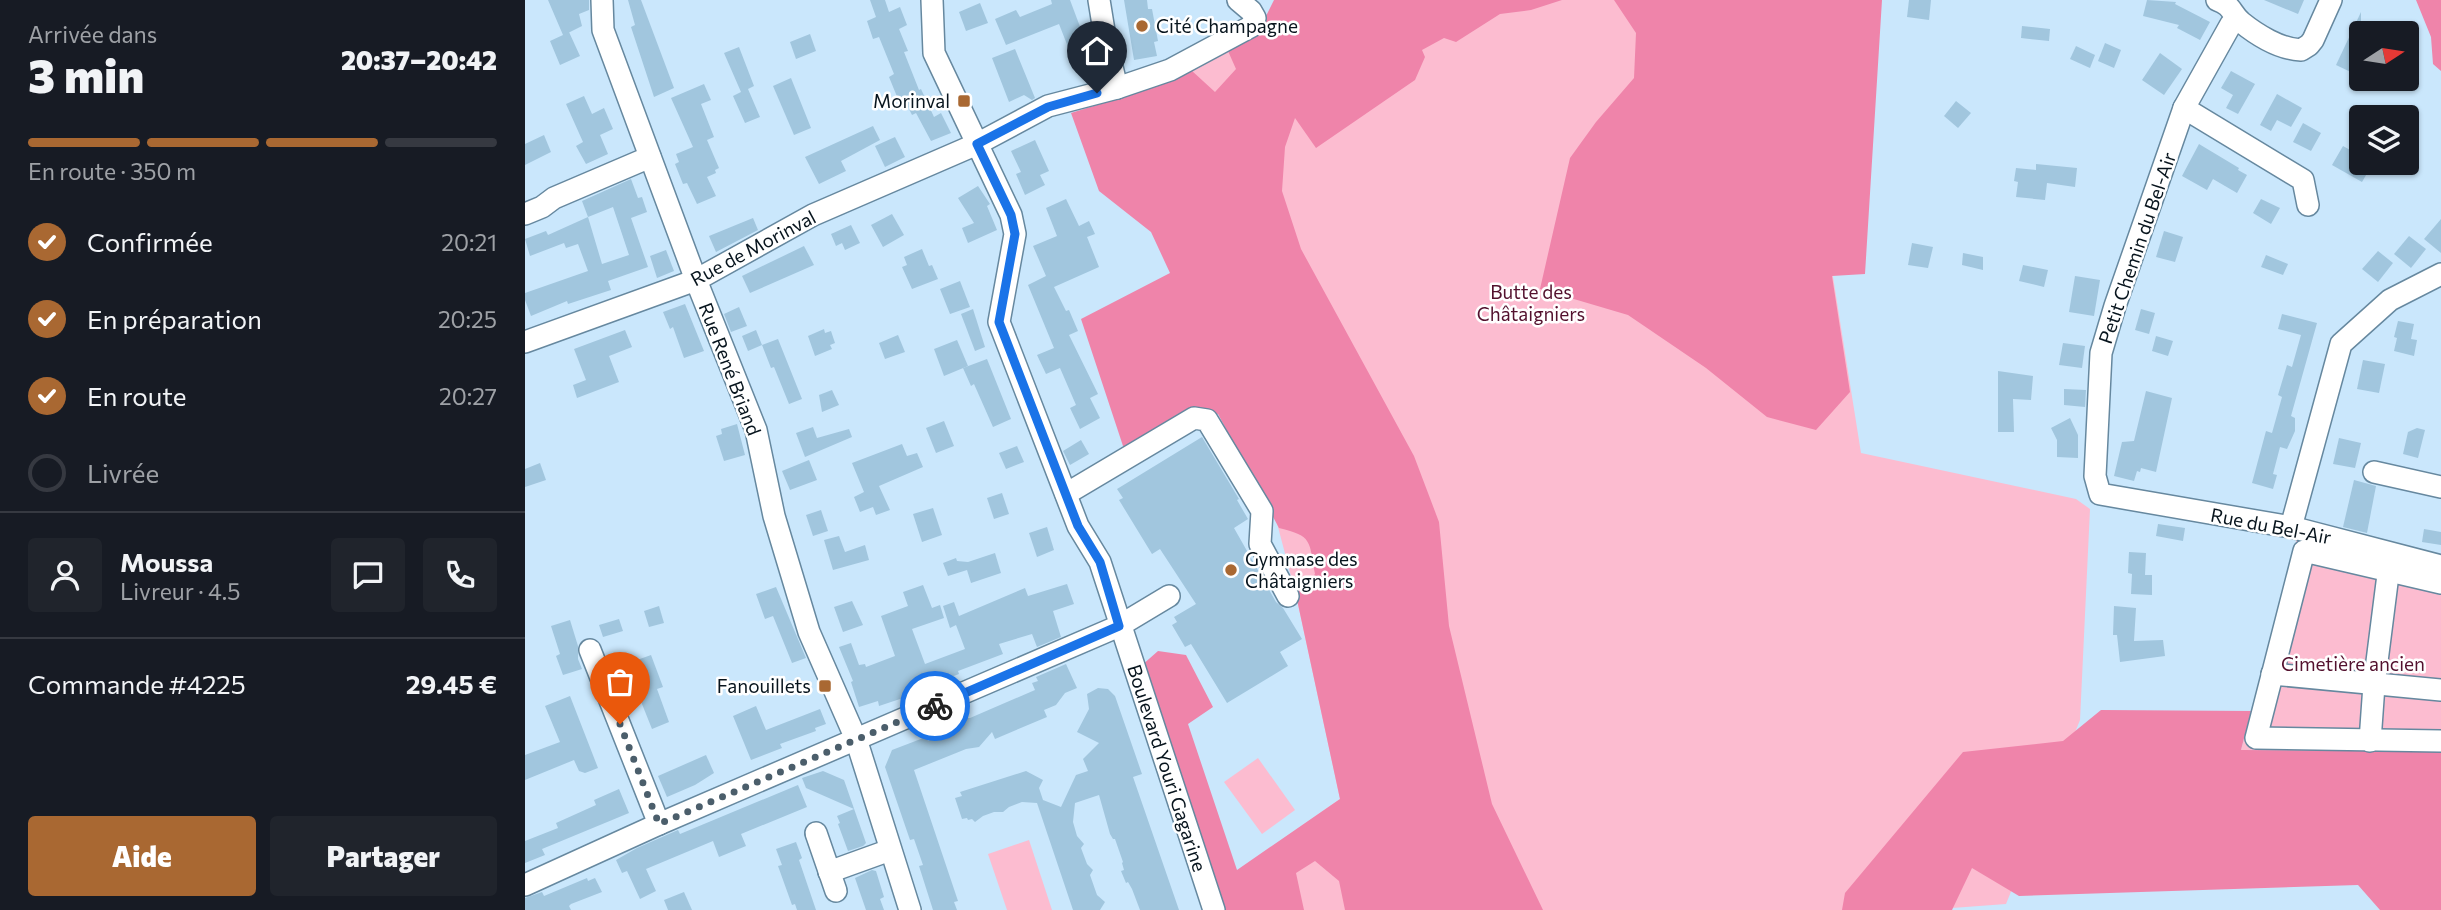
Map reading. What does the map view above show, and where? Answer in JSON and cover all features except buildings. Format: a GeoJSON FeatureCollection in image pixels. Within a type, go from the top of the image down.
{"type":"FeatureCollection","features":[{"type":"Feature","properties":{"kind":"street","name":"Rue René Briand"},"geometry":{"type":"LineString","coordinates":[[602,0],[603,30],[695,280],[756,430],[774,516],[809,632],[856,739],[910,910]]}},
{"type":"Feature","properties":{"kind":"street","name":"Boulevard Youri Gagarine"},"geometry":{"type":"LineString","coordinates":[[932,0],[934,53],[1011,215],[1015,234],[999,322],[1078,526],[1100,562],[1214,910]]}},
{"type":"Feature","properties":{"kind":"street"},"geometry":{"type":"LineString","coordinates":[[1100,0],[1105,37],[1117,88]]}},
{"type":"Feature","properties":{"kind":"street","name":"Rue de Morinval"},"geometry":{"type":"LineString","coordinates":[[525,342],[695,280],[813,215],[977,144],[1048,107],[1170,70],[1252,26],[1255,18],[1251,10],[1238,0]]}},
{"type":"Feature","properties":{"kind":"street"},"geometry":{"type":"LineString","coordinates":[[2217,0],[2230,5],[2238,20],[2281,46],[2301,50],[2313,40],[2330,0]]}},
{"type":"Feature","properties":{"kind":"street","name":"Petit Chemin du Bel-Air"},"geometry":{"type":"LineString","coordinates":[[2100,494],[2095,476],[2101,353],[2184,108],[2231,24],[2238,20]]}},
{"type":"Feature","properties":{"kind":"street"},"geometry":{"type":"LineString","coordinates":[[2184,108],[2303,180],[2308,205]]}},
{"type":"Feature","properties":{"kind":"street"},"geometry":{"type":"LineString","coordinates":[[525,214],[554,198],[650,157]]}},
{"type":"Feature","properties":{"kind":"street"},"geometry":{"type":"LineString","coordinates":[[2291,527],[2341,344],[2389,300],[2441,274]]}},
{"type":"Feature","properties":{"kind":"street"},"geometry":{"type":"LineString","coordinates":[[1066,494],[1194,418],[1207,420],[1262,511],[1260,544],[1288,596]]}},
{"type":"Feature","properties":{"kind":"street"},"geometry":{"type":"LineString","coordinates":[[2374,472],[2441,487]]}},
{"type":"Feature","properties":{"kind":"street","name":"Rue du Bel-Air"},"geometry":{"type":"LineString","coordinates":[[2100,494],[2291,527],[2390,562],[2441,566]]}},
{"type":"Feature","properties":{"kind":"street"},"geometry":{"type":"LineString","coordinates":[[2441,583],[2390,562],[2304,551],[2256,738],[2441,740]]}},
{"type":"Feature","properties":{"kind":"street"},"geometry":{"type":"LineString","coordinates":[[2369,741],[2390,562]]}},
{"type":"Feature","properties":{"kind":"street"},"geometry":{"type":"LineString","coordinates":[[525,885],[659,824],[1119,626],[1169,596]]}},
{"type":"Feature","properties":{"kind":"street"},"geometry":{"type":"LineString","coordinates":[[590,650],[659,824]]}},
{"type":"Feature","properties":{"kind":"street"},"geometry":{"type":"LineString","coordinates":[[2272,674],[2441,690]]}},
{"type":"Feature","properties":{"kind":"street"},"geometry":{"type":"LineString","coordinates":[[816,833],[832,881],[890,850]]}},
{"type":"Feature","properties":{"kind":"green space","name":"Butte des Châtaigniers"},"geometry":{"type":"Polygon","coordinates":[[[1329,0],[1855,0],[1823,214],[1861,453],[2076,499],[2090,509],[2080,720],[2006,904],[1952,910],[1257,910],[1238,870],[1340,799],[1296,595],[1161,85],[1329,0]]]}},
{"type":"Feature","properties":{"kind":"green space","name":"Cimetière ancien"},"geometry":{"type":"Polygon","coordinates":[[[2297,538],[2441,574],[2441,751],[2241,750],[2297,538]]]}},
{"type":"Feature","properties":{"kind":"green space"},"geometry":{"type":"Polygon","coordinates":[[[1258,758],[1295,810],[1262,834],[1224,782],[1258,758]]]}},
{"type":"Feature","properties":{"kind":"green space"},"geometry":{"type":"Polygon","coordinates":[[[1029,840],[1052,910],[1007,910],[988,854],[1029,840]]]}},
{"type":"Feature","properties":{"kind":"shaded area"},"geometry":{"type":"Polygon","coordinates":[[[1274,0],[1562,0],[1531,10],[1500,14],[1456,42],[1444,38],[1422,50],[1425,57],[1415,80],[1316,148],[1295,118],[1285,147],[1282,191],[1301,249],[1414,456],[1439,522],[1449,626],[1492,804],[1543,910],[1345,910],[1339,881],[1315,861],[1296,873],[1304,910],[1221,910],[1141,666],[1158,651],[1186,655],[1213,707],[1188,724],[1237,870],[1340,799],[1296,595],[1315,574],[1310,547],[1304,537],[1279,528],[1218,414],[1188,409],[1124,449],[1081,319],[1170,273],[1151,232],[1099,191],[1071,113],[1161,85],[1191,70],[1215,92],[1236,69],[1228,51],[1266,16],[1274,0]]]}},
{"type":"Feature","properties":{"kind":"shaded area"},"geometry":{"type":"Polygon","coordinates":[[[1614,0],[1882,0],[1865,274],[1832,276],[1850,392],[1816,430],[1767,417],[1706,368],[1628,315],[1540,289],[1570,158],[1596,122],[1634,78],[1636,33],[1614,0]]]}},
{"type":"Feature","properties":{"kind":"shaded area"},"geometry":{"type":"Polygon","coordinates":[[[2416,0],[2441,0],[2441,71],[2433,64],[2431,37],[2416,0]]]}},
{"type":"Feature","properties":{"kind":"shaded area"},"geometry":{"type":"Polygon","coordinates":[[[2101,710],[2251,711],[2241,750],[2441,751],[2441,910],[2380,910],[2358,885],[2019,896],[1972,868],[1952,910],[1842,910],[1845,893],[1963,752],[2063,741],[2101,710]]]}},
{"type":"Feature","properties":{"kind":"way so far"},"geometry":{"type":"LineString","coordinates":[[620,724],[659,824],[935,706]]}},
{"type":"Feature","properties":{"kind":"place","name":"Cité Champagne"},"geometry":{"type":"Point","coordinates":[1142,26]}},
{"type":"Feature","properties":{"kind":"place","name":"Morinval"},"geometry":{"type":"Point","coordinates":[964,101]}},
{"type":"Feature","properties":{"kind":"place","name":"Gymnase des Châtaigniers"},"geometry":{"type":"Point","coordinates":[1231,570]}},
{"type":"Feature","properties":{"kind":"place","name":"Fanouillets"},"geometry":{"type":"Point","coordinates":[825,686]}},
{"type":"Feature","properties":{"kind":"route"},"geometry":{"type":"LineString","coordinates":[[935,706],[1119,626],[1100,562],[1078,526],[999,322],[1015,234],[1011,215],[977,144],[1048,107],[1097,93]]}}]}
